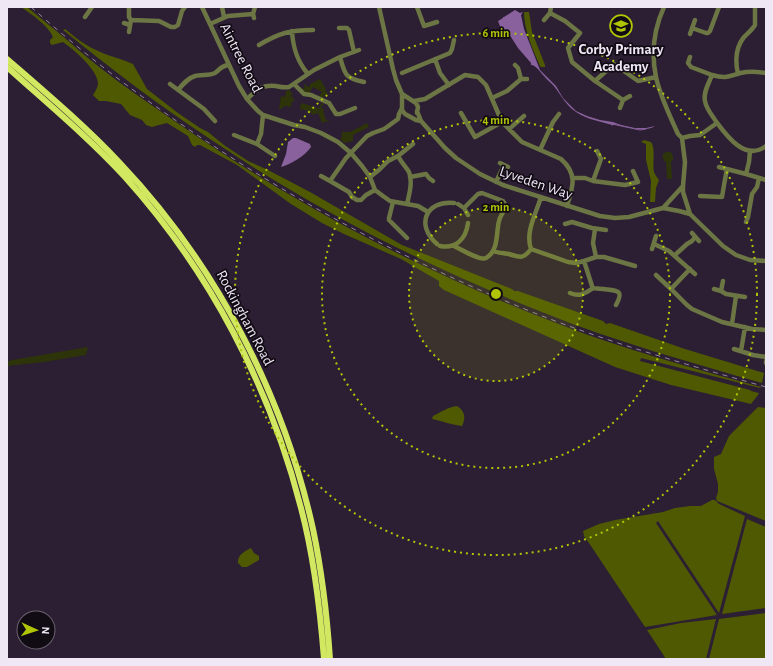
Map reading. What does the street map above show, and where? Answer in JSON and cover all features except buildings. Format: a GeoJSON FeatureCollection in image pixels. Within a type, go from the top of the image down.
{"type":"FeatureCollection","features":[{"type":"Feature","properties":{"kind":"highway","name":"Rockingham Road"},"geometry":{"type":"LineString","coordinates":[[7,59],[82,125],[119,162],[140,186],[162,212],[188,247],[235,322],[275,408],[301,485],[312,529],[320,571],[330,659]]}},
{"type":"Feature","properties":{"kind":"highway","name":"Rockingham Road"},"geometry":{"type":"LineString","coordinates":[[7,67],[77,129],[125,178],[158,217],[179,246],[203,281],[230,326],[269,410],[287,460],[299,500],[314,572],[322,629],[324,659]]}},
{"type":"Feature","properties":{"kind":"street"},"geometry":{"type":"LineString","coordinates":[[85,17],[92,7]]}},
{"type":"Feature","properties":{"kind":"street"},"geometry":{"type":"LineString","coordinates":[[128,7],[131,22],[129,32]]}},
{"type":"Feature","properties":{"kind":"street"},"geometry":{"type":"LineString","coordinates":[[124,23],[159,21],[171,27],[175,26],[178,24],[182,11],[185,7]]}},
{"type":"Feature","properties":{"kind":"street","name":"Aintree Road"},"geometry":{"type":"LineString","coordinates":[[202,7],[228,65],[239,86],[254,108],[263,115],[305,127],[338,142],[351,153],[370,177]]}},
{"type":"Feature","properties":{"kind":"street"},"geometry":{"type":"LineString","coordinates":[[222,7],[224,18]]}},
{"type":"Feature","properties":{"kind":"street"},"geometry":{"type":"LineString","coordinates":[[210,24],[228,16],[254,16],[255,7]]}},
{"type":"Feature","properties":{"kind":"street"},"geometry":{"type":"LineString","coordinates":[[378,7],[393,70],[402,94],[403,112],[409,116]]}},
{"type":"Feature","properties":{"kind":"street"},"geometry":{"type":"LineString","coordinates":[[417,7],[424,26],[437,22]]}},
{"type":"Feature","properties":{"kind":"street"},"geometry":{"type":"LineString","coordinates":[[544,20],[550,13],[550,7]]}},
{"type":"Feature","properties":{"kind":"street"},"geometry":{"type":"LineString","coordinates":[[664,7],[656,27],[654,60],[656,77],[664,100],[678,134],[682,138],[685,162],[683,186],[686,204],[684,209],[676,210],[671,207],[670,200],[683,186]]}},
{"type":"Feature","properties":{"kind":"street"},"geometry":{"type":"LineString","coordinates":[[692,28],[708,33],[719,7]]}},
{"type":"Feature","properties":{"kind":"street"},"geometry":{"type":"LineString","coordinates":[[738,74],[736,59],[738,50],[743,38],[755,25],[755,7]]}},
{"type":"Feature","properties":{"kind":"street"},"geometry":{"type":"LineString","coordinates":[[550,13],[565,21],[580,33],[568,48],[572,62],[595,82],[623,100]]}},
{"type":"Feature","properties":{"kind":"street"},"geometry":{"type":"LineString","coordinates":[[690,34],[695,20]]}},
{"type":"Feature","properties":{"kind":"street"},"geometry":{"type":"LineString","coordinates":[[247,99],[262,87],[272,86],[286,88],[314,70],[340,57],[357,51],[349,30],[347,28],[338,28]]}},
{"type":"Feature","properties":{"kind":"street"},"geometry":{"type":"LineString","coordinates":[[259,45],[285,32],[313,30]]}},
{"type":"Feature","properties":{"kind":"street"},"geometry":{"type":"LineString","coordinates":[[292,32],[297,57],[308,74]]}},
{"type":"Feature","properties":{"kind":"street"},"geometry":{"type":"LineString","coordinates":[[402,73],[450,53],[454,40]]}},
{"type":"Feature","properties":{"kind":"street"},"geometry":{"type":"LineString","coordinates":[[340,57],[348,78],[365,82]]}},
{"type":"Feature","properties":{"kind":"street"},"geometry":{"type":"LineString","coordinates":[[690,57],[688,63],[691,67],[720,77],[750,71],[766,72]]}},
{"type":"Feature","properties":{"kind":"street"},"geometry":{"type":"LineString","coordinates":[[436,59],[440,73],[449,85]]}},
{"type":"Feature","properties":{"kind":"street"},"geometry":{"type":"LineString","coordinates":[[595,82],[614,64],[638,80],[656,77]]}},
{"type":"Feature","properties":{"kind":"street"},"geometry":{"type":"LineString","coordinates":[[178,90],[186,81],[195,76],[214,73],[222,66],[228,65]]}},
{"type":"Feature","properties":{"kind":"street"},"geometry":{"type":"LineString","coordinates":[[515,65],[518,68],[520,79]]}},
{"type":"Feature","properties":{"kind":"street"},"geometry":{"type":"LineString","coordinates":[[398,118],[398,114],[406,101],[425,99],[465,75],[478,77],[486,85],[502,122],[509,130],[522,142],[561,159],[570,169],[573,178],[567,206]]}},
{"type":"Feature","properties":{"kind":"street"},"geometry":{"type":"LineString","coordinates":[[712,75],[704,100],[718,124],[738,146],[750,151],[756,151],[766,146]]}},
{"type":"Feature","properties":{"kind":"street"},"geometry":{"type":"LineString","coordinates":[[492,98],[508,91],[520,79],[527,79]]}},
{"type":"Feature","properties":{"kind":"street"},"geometry":{"type":"LineString","coordinates":[[170,84],[204,109],[215,121]]}},
{"type":"Feature","properties":{"kind":"street"},"geometry":{"type":"LineString","coordinates":[[294,84],[304,94],[311,95],[319,100],[329,103],[338,115],[356,108]]}},
{"type":"Feature","properties":{"kind":"street","name":"Lyveden Way"},"geometry":{"type":"LineString","coordinates":[[402,94],[418,105],[421,121],[445,148],[471,169],[496,182],[596,216],[615,218],[629,217],[662,208],[690,214]]}},
{"type":"Feature","properties":{"kind":"street"},"geometry":{"type":"LineString","coordinates":[[620,108],[623,100],[630,96]]}},
{"type":"Feature","properties":{"kind":"street"},"geometry":{"type":"LineString","coordinates":[[330,181],[337,169],[367,136],[384,129],[398,118],[415,115],[425,99]]}},
{"type":"Feature","properties":{"kind":"street"},"geometry":{"type":"LineString","coordinates":[[461,113],[475,137],[502,122]]}},
{"type":"Feature","properties":{"kind":"street"},"geometry":{"type":"LineString","coordinates":[[540,150],[553,122],[559,114]]}},
{"type":"Feature","properties":{"kind":"street"},"geometry":{"type":"LineString","coordinates":[[257,144],[261,134],[263,115]]}},
{"type":"Feature","properties":{"kind":"street","name":"Lyveden Way"},"geometry":{"type":"LineString","coordinates":[[409,116],[421,121]]}},
{"type":"Feature","properties":{"kind":"street"},"geometry":{"type":"LineString","coordinates":[[509,130],[524,116]]}},
{"type":"Feature","properties":{"kind":"street"},"geometry":{"type":"LineString","coordinates":[[682,138],[700,135],[718,124]]}},
{"type":"Feature","properties":{"kind":"street"},"geometry":{"type":"LineString","coordinates":[[234,135],[257,144],[275,156]]}},
{"type":"Feature","properties":{"kind":"street"},"geometry":{"type":"LineString","coordinates":[[413,144],[398,156],[388,161],[370,177],[373,191],[387,200],[393,202],[407,202],[428,212]]}},
{"type":"Feature","properties":{"kind":"street"},"geometry":{"type":"LineString","coordinates":[[593,181],[601,159],[597,151]]}},
{"type":"Feature","properties":{"kind":"street"},"geometry":{"type":"LineString","coordinates":[[746,174],[750,151]]}},
{"type":"Feature","properties":{"kind":"street"},"geometry":{"type":"LineString","coordinates":[[398,156],[408,171],[410,177],[407,202]]}},
{"type":"Feature","properties":{"kind":"street"},"geometry":{"type":"LineString","coordinates":[[496,182],[504,165]]}},
{"type":"Feature","properties":{"kind":"street"},"geometry":{"type":"LineString","coordinates":[[719,167],[766,180]]}},
{"type":"Feature","properties":{"kind":"street"},"geometry":{"type":"LineString","coordinates":[[700,196],[722,197],[721,185],[727,169]]}},
{"type":"Feature","properties":{"kind":"street"},"geometry":{"type":"LineString","coordinates":[[573,178],[585,178],[593,181],[625,185],[638,182],[633,171]]}},
{"type":"Feature","properties":{"kind":"street"},"geometry":{"type":"LineString","coordinates":[[410,177],[426,174],[433,181]]}},
{"type":"Feature","properties":{"kind":"street"},"geometry":{"type":"LineString","coordinates":[[321,176],[348,192],[357,200],[361,200],[373,191]]}},
{"type":"Feature","properties":{"kind":"street"},"geometry":{"type":"LineString","coordinates":[[746,222],[752,194],[757,187],[759,178]]}},
{"type":"Feature","properties":{"kind":"street"},"geometry":{"type":"LineString","coordinates":[[464,208],[478,194],[482,193],[504,201],[506,204],[499,221],[493,251],[486,258],[470,254],[454,246],[444,247],[439,245],[427,233],[425,221],[428,212],[440,204],[456,203],[464,208],[468,215]]}},
{"type":"Feature","properties":{"kind":"street"},"geometry":{"type":"LineString","coordinates":[[674,196],[679,195],[685,198]]}},
{"type":"Feature","properties":{"kind":"street"},"geometry":{"type":"LineString","coordinates":[[493,251],[519,258],[529,253],[531,249],[529,233],[541,198]]}},
{"type":"Feature","properties":{"kind":"street","name":"Lyveden Way"},"geometry":{"type":"LineString","coordinates":[[662,208],[670,200]]}},
{"type":"Feature","properties":{"kind":"street"},"geometry":{"type":"LineString","coordinates":[[393,202],[390,220],[407,238]]}},
{"type":"Feature","properties":{"kind":"street","name":"Lyveden Way"},"geometry":{"type":"LineString","coordinates":[[686,204],[690,214],[723,246],[736,255],[750,260],[766,261]]}},
{"type":"Feature","properties":{"kind":"street"},"geometry":{"type":"LineString","coordinates":[[565,224],[572,222],[595,229],[606,230]]}},
{"type":"Feature","properties":{"kind":"street"},"geometry":{"type":"LineString","coordinates":[[454,246],[465,234],[468,223]]}},
{"type":"Feature","properties":{"kind":"street"},"geometry":{"type":"LineString","coordinates":[[595,229],[593,243],[596,257]]}},
{"type":"Feature","properties":{"kind":"street"},"geometry":{"type":"LineString","coordinates":[[675,255],[687,244],[697,239],[692,233]]}},
{"type":"Feature","properties":{"kind":"street"},"geometry":{"type":"LineString","coordinates":[[656,236],[653,246],[666,248],[695,274]]}},
{"type":"Feature","properties":{"kind":"street"},"geometry":{"type":"LineString","coordinates":[[531,249],[568,262],[576,263],[596,257],[604,257],[635,266]]}},
{"type":"Feature","properties":{"kind":"street"},"geometry":{"type":"LineString","coordinates":[[584,261],[593,288]]}},
{"type":"Feature","properties":{"kind":"street"},"geometry":{"type":"LineString","coordinates":[[672,289],[690,269]]}},
{"type":"Feature","properties":{"kind":"street"},"geometry":{"type":"LineString","coordinates":[[656,275],[692,309],[722,322],[766,330]]}},
{"type":"Feature","properties":{"kind":"street"},"geometry":{"type":"LineString","coordinates":[[721,291],[724,281]]}},
{"type":"Feature","properties":{"kind":"street"},"geometry":{"type":"LineString","coordinates":[[616,306],[622,287]]}},
{"type":"Feature","properties":{"kind":"street"},"geometry":{"type":"LineString","coordinates":[[570,293],[576,296],[593,288],[611,290],[620,293]]}},
{"type":"Feature","properties":{"kind":"street"},"geometry":{"type":"LineString","coordinates":[[714,289],[726,294],[745,297]]}},
{"type":"Feature","properties":{"kind":"street"},"geometry":{"type":"LineString","coordinates":[[732,324],[736,296]]}},
{"type":"Feature","properties":{"kind":"street"},"geometry":{"type":"LineString","coordinates":[[741,351],[746,327]]}},
{"type":"Feature","properties":{"kind":"street"},"geometry":{"type":"LineString","coordinates":[[734,349],[753,355],[766,357]]}},
{"type":"Feature","properties":{"kind":"green space"},"geometry":{"type":"Polygon","coordinates":[[[21,7],[27,7],[117,81],[224,155],[324,215],[375,242],[480,292],[588,335],[652,356],[761,387],[760,388],[641,358],[640,361],[750,390],[759,393],[758,395],[751,404],[671,385],[615,367],[444,290],[439,286],[439,281],[401,259],[322,223],[291,204],[237,165],[200,145],[195,147],[192,145],[188,136],[167,123],[152,127],[146,125],[142,120],[130,115],[121,104],[99,101],[93,95],[98,83],[94,72],[79,55],[63,42],[52,45],[50,40],[53,37],[47,28],[21,7]]]}},
{"type":"Feature","properties":{"kind":"green space"},"geometry":{"type":"Polygon","coordinates":[[[524,12],[529,12],[532,32],[545,67],[540,66],[532,47],[527,33],[524,12]]]}},
{"type":"Feature","properties":{"kind":"green space"},"geometry":{"type":"Polygon","coordinates":[[[65,29],[80,41],[91,47],[133,64],[147,89],[178,113],[208,132],[248,161],[310,192],[402,245],[514,291],[518,291],[603,321],[606,324],[610,323],[685,349],[764,373],[762,383],[600,334],[503,296],[417,258],[334,214],[252,167],[155,101],[63,30],[65,29]]]}},
{"type":"Feature","properties":{"kind":"green space"},"geometry":{"type":"Polygon","coordinates":[[[320,79],[328,94],[323,96],[324,97],[322,98],[319,96],[322,92],[313,87],[309,93],[303,91],[302,89],[305,87],[305,84],[308,87],[310,84],[320,79]]]}},
{"type":"Feature","properties":{"kind":"green space"},"geometry":{"type":"Polygon","coordinates":[[[289,90],[293,94],[290,96],[292,96],[295,101],[292,101],[291,107],[285,106],[279,109],[281,96],[285,97],[286,91],[289,90]]]}},
{"type":"Feature","properties":{"kind":"green space"},"geometry":{"type":"Polygon","coordinates":[[[301,103],[319,108],[323,103],[324,105],[321,106],[324,110],[326,120],[330,120],[322,123],[318,113],[312,115],[310,111],[300,109],[301,103]]]}},
{"type":"Feature","properties":{"kind":"green space"},"geometry":{"type":"Polygon","coordinates":[[[367,123],[369,127],[353,135],[353,141],[344,143],[341,140],[342,132],[350,132],[367,123]]]}},
{"type":"Feature","properties":{"kind":"green space"},"geometry":{"type":"Polygon","coordinates":[[[644,140],[651,142],[654,152],[654,172],[659,180],[656,188],[655,202],[650,202],[651,181],[646,160],[646,144],[641,142],[644,140]]]}},
{"type":"Feature","properties":{"kind":"green space"},"geometry":{"type":"Polygon","coordinates":[[[666,152],[671,152],[673,156],[673,160],[671,162],[672,179],[667,179],[666,162],[663,160],[663,154],[666,152]]]}},
{"type":"Feature","properties":{"kind":"green space"},"geometry":{"type":"Polygon","coordinates":[[[88,347],[86,355],[7,366],[7,362],[12,360],[88,347]]]}},
{"type":"Feature","properties":{"kind":"green space"},"geometry":{"type":"Polygon","coordinates":[[[457,406],[462,410],[464,415],[462,426],[432,419],[433,416],[442,411],[457,406]]]}},
{"type":"Feature","properties":{"kind":"green space"},"geometry":{"type":"Polygon","coordinates":[[[758,407],[766,408],[766,521],[717,501],[716,498],[718,484],[714,469],[714,457],[721,454],[729,436],[758,407]]]}},
{"type":"Feature","properties":{"kind":"green space"},"geometry":{"type":"Polygon","coordinates":[[[715,500],[719,504],[745,516],[719,613],[658,521],[656,523],[717,615],[645,627],[584,536],[583,531],[599,524],[615,520],[663,512],[675,508],[701,506],[715,500]]]}},
{"type":"Feature","properties":{"kind":"green space"},"geometry":{"type":"Polygon","coordinates":[[[747,519],[766,527],[766,608],[722,614],[747,519]]]}},
{"type":"Feature","properties":{"kind":"green space"},"geometry":{"type":"Polygon","coordinates":[[[251,548],[254,553],[259,556],[259,560],[247,567],[242,567],[238,563],[238,560],[244,552],[251,548]]]}},
{"type":"Feature","properties":{"kind":"green space"},"geometry":{"type":"Polygon","coordinates":[[[766,613],[766,659],[709,659],[719,619],[766,613]]]}},
{"type":"Feature","properties":{"kind":"green space"},"geometry":{"type":"Polygon","coordinates":[[[716,619],[706,659],[666,659],[647,630],[681,623],[716,619]]]}},
{"type":"Feature","properties":{"kind":"shaded area"},"geometry":{"type":"Polygon","coordinates":[[[515,10],[520,13],[523,12],[521,15],[524,29],[540,70],[556,86],[563,98],[576,111],[600,120],[635,128],[655,126],[651,128],[641,129],[630,128],[614,124],[612,126],[585,117],[572,109],[566,103],[553,85],[536,67],[531,65],[511,37],[501,29],[498,21],[515,10]]]}},
{"type":"Feature","properties":{"kind":"shaded area"},"geometry":{"type":"Polygon","coordinates":[[[293,138],[310,144],[311,147],[298,159],[281,167],[286,154],[288,142],[293,138]]]}},
{"type":"Feature","properties":{"kind":"waterway"},"geometry":{"type":"LineString","coordinates":[[612,124],[640,130],[646,129]]}},
{"type":"Feature","properties":{"kind":"railway"},"geometry":{"type":"LineString","coordinates":[[31,7],[108,71],[204,140],[304,202],[355,230],[461,282],[576,329],[639,350],[766,387]]}},
{"type":"Feature","properties":{"kind":"place","name":"Corby Primary Academy"},"geometry":{"type":"Point","coordinates":[621,26]}}]}
